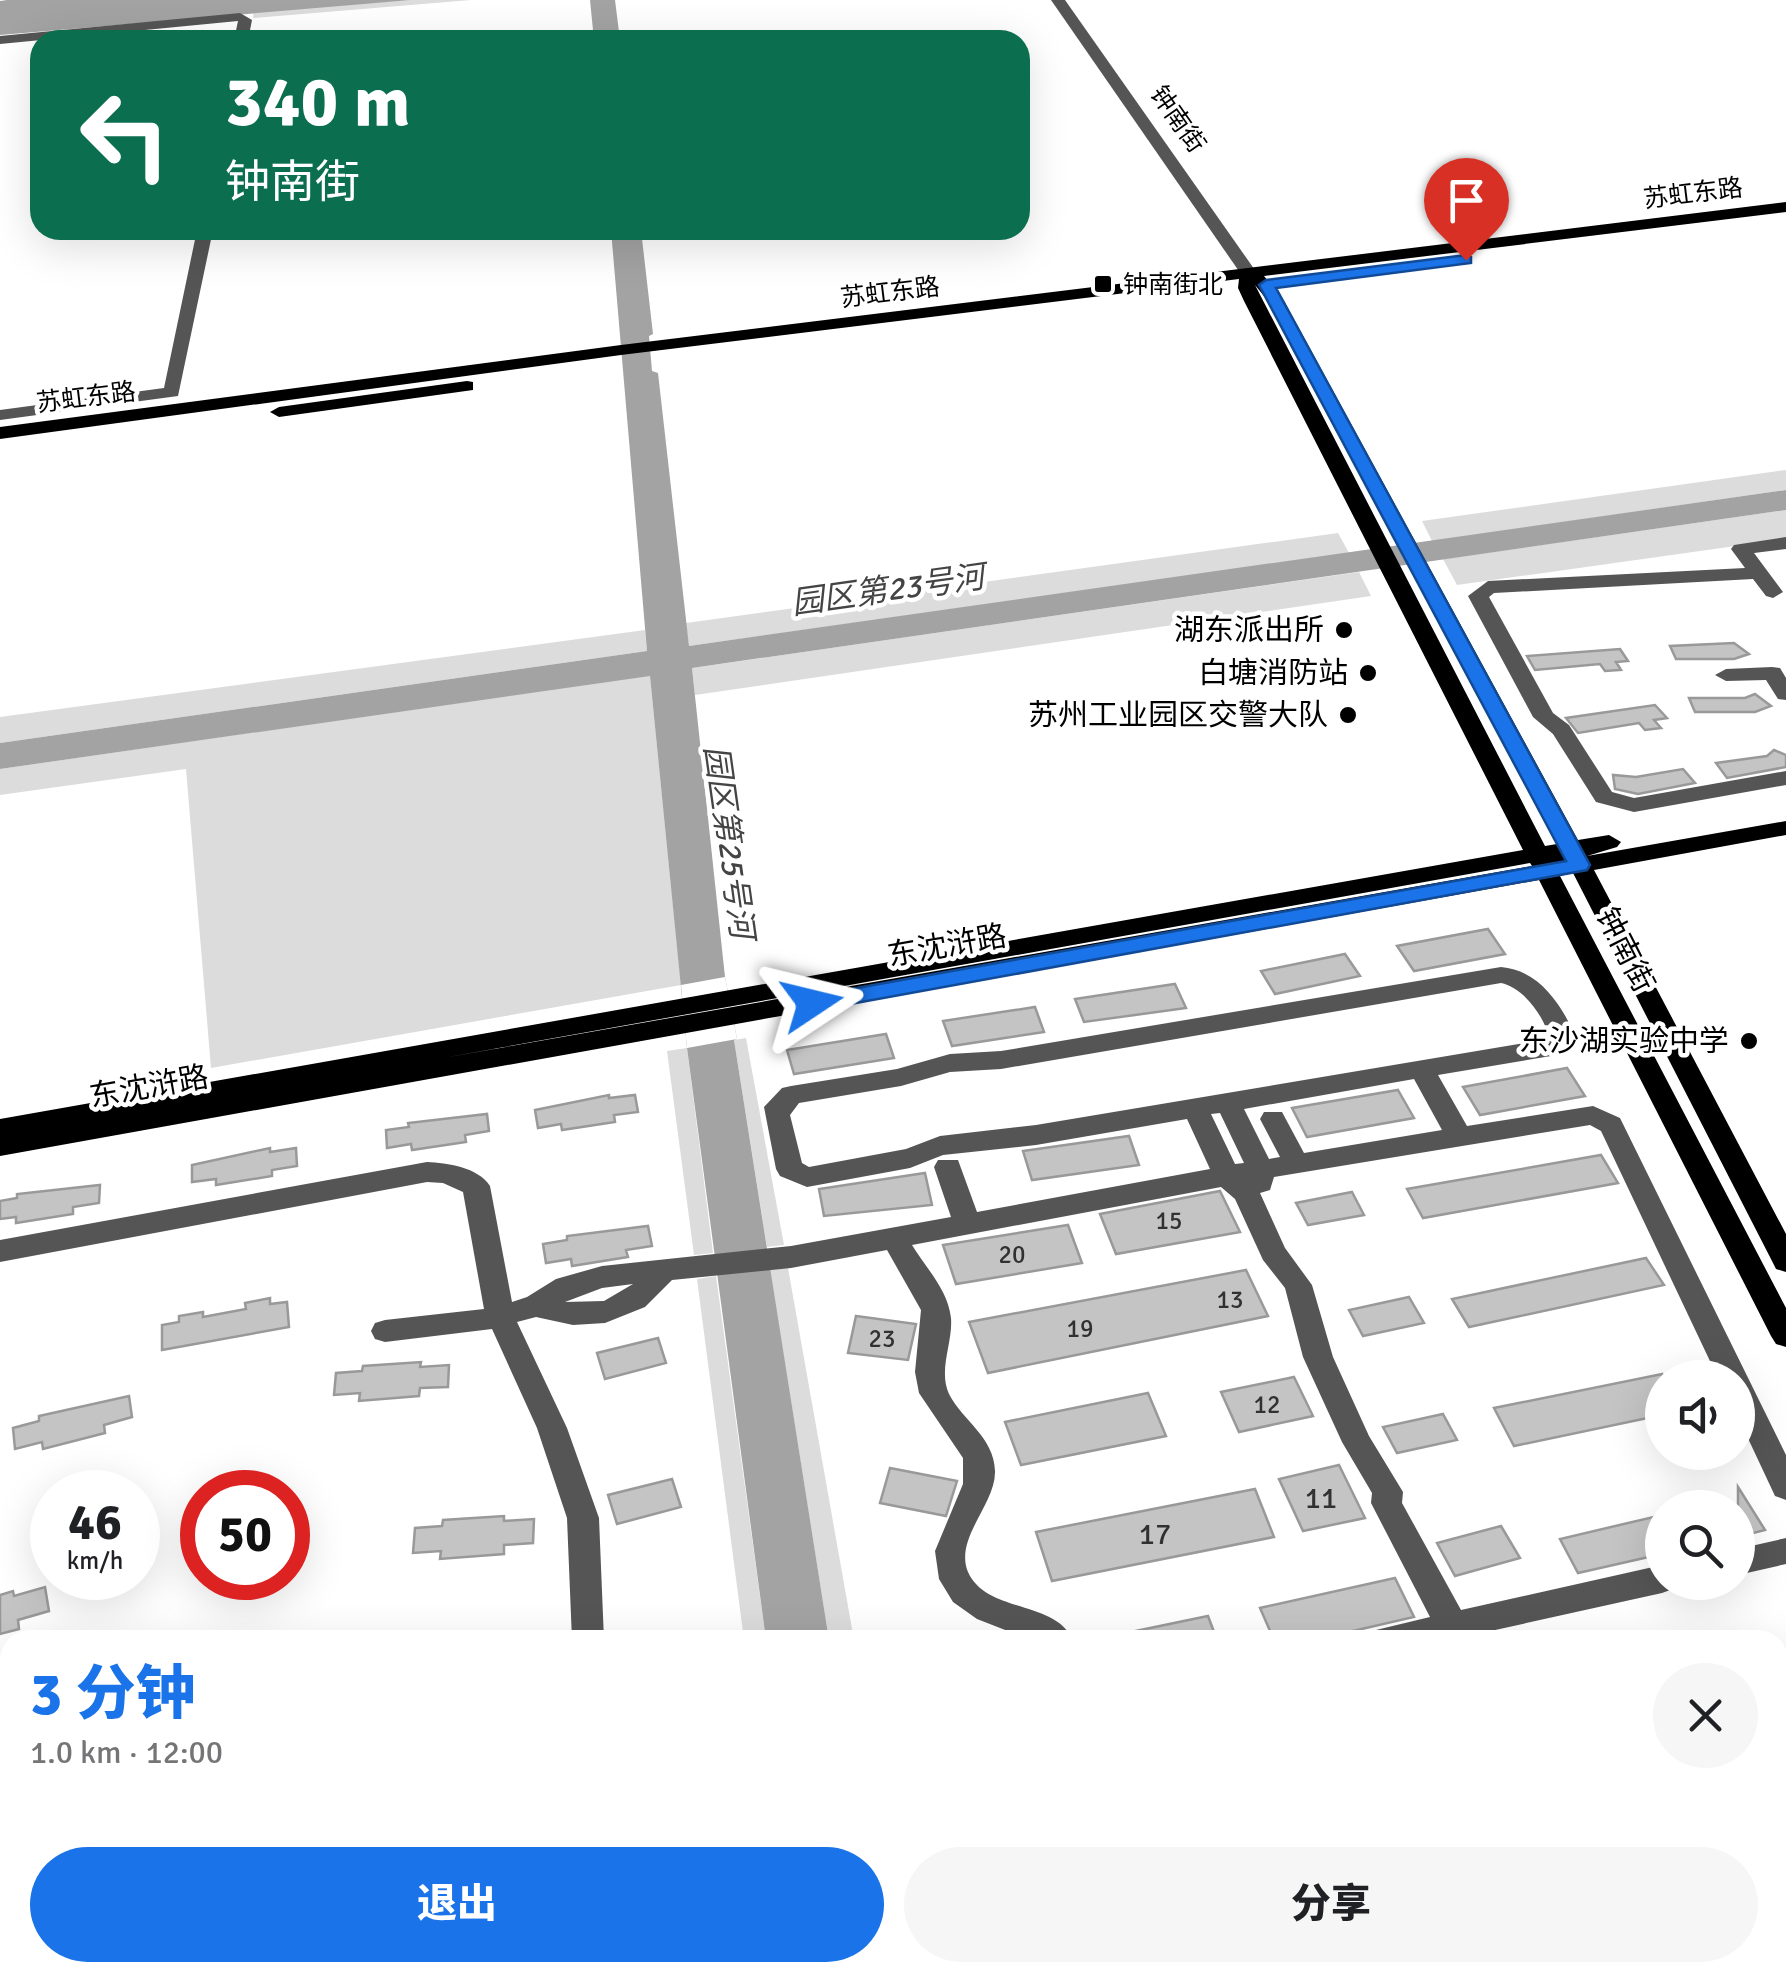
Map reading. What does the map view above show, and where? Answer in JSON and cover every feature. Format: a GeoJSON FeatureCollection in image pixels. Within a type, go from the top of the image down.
{"type":"FeatureCollection","features":[{"type":"Feature","properties":{"kind":"main road","name":"苏虹东路"},"geometry":{"type":"LineString","coordinates":[[1254,282],[1786,206]]}},
{"type":"Feature","properties":{"kind":"main road","name":"苏虹东路"},"geometry":{"type":"LineString","coordinates":[[0,440],[312,390],[621,358],[1786,220]]}},
{"type":"Feature","properties":{"kind":"main road","name":"钟南街"},"geometry":{"type":"LineString","coordinates":[[1254,282],[1455,635],[1786,1261]]}},
{"type":"Feature","properties":{"kind":"main road","name":"钟南街"},"geometry":{"type":"LineString","coordinates":[[1254,282],[1383,558],[1786,1336]]}},
{"type":"Feature","properties":{"kind":"main road","name":"苏虹东路"},"geometry":{"type":"LineString","coordinates":[[0,440],[477,384],[621,358]]}},
{"type":"Feature","properties":{"kind":"main road"},"geometry":{"type":"LineString","coordinates":[[0,426],[312,390]]}},
{"type":"Feature","properties":{"kind":"main road","name":"东沈浒路"},"geometry":{"type":"LineString","coordinates":[[0,1146],[731,1008],[1544,863],[1786,811]]}},
{"type":"Feature","properties":{"kind":"main road","name":"东沈浒路"},"geometry":{"type":"LineString","coordinates":[[1575,857],[1786,828]]}},
{"type":"Feature","properties":{"kind":"main road","name":"东沈浒路"},"geometry":{"type":"LineString","coordinates":[[0,1128],[684,1017]]}},
{"type":"Feature","properties":{"kind":"street","name":"钟南街"},"geometry":{"type":"LineString","coordinates":[[1058,0],[1254,282]]}},
{"type":"Feature","properties":{"kind":"street"},"geometry":{"type":"LineString","coordinates":[[104,30],[240,17],[245,20],[243,30]]}},
{"type":"Feature","properties":{"kind":"street"},"geometry":{"type":"LineString","coordinates":[[0,40],[30,37]]}},
{"type":"Feature","properties":{"kind":"street"},"geometry":{"type":"LineString","coordinates":[[0,415],[172,392],[203,240]]}},
{"type":"Feature","properties":{"kind":"street"},"geometry":{"type":"LineString","coordinates":[[1773,592],[1741,549],[1786,543]]}},
{"type":"Feature","properties":{"kind":"street"},"geometry":{"type":"LineString","coordinates":[[1756,572],[1488,587],[1478,596],[1544,717],[1561,730],[1604,797],[1612,802],[1634,805],[1786,778]]}},
{"type":"Feature","properties":{"kind":"street"},"geometry":{"type":"LineString","coordinates":[[1455,635],[1495,632]]}},
{"type":"Feature","properties":{"kind":"street"},"geometry":{"type":"LineString","coordinates":[[1726,675],[1772,673],[1786,694]]}},
{"type":"Feature","properties":{"kind":"street"},"geometry":{"type":"LineString","coordinates":[[1508,974],[1526,982],[1562,1037],[1550,1048],[1228,1102],[940,1146],[910,1158],[807,1178],[790,1169],[776,1115],[777,1107],[791,1095],[901,1077],[917,1070],[976,1059],[1001,1060],[1250,1014],[1284,1014],[1508,974]]}},
{"type":"Feature","properties":{"kind":"street"},"geometry":{"type":"LineString","coordinates":[[1422,1070],[1459,1136]]}},
{"type":"Feature","properties":{"kind":"street"},"geometry":{"type":"LineString","coordinates":[[1228,1102],[1261,1170],[1259,1192],[1286,1250],[1290,1272]]}},
{"type":"Feature","properties":{"kind":"street"},"geometry":{"type":"LineString","coordinates":[[1195,1108],[1227,1176],[1246,1193],[1273,1252],[1302,1295],[1305,1320],[1318,1357],[1357,1442],[1388,1492],[1386,1503],[1439,1604],[1468,1630]]}},
{"type":"Feature","properties":{"kind":"street"},"geometry":{"type":"LineString","coordinates":[[385,1331],[500,1316],[536,1306],[573,1315],[605,1313],[625,1307],[646,1293],[662,1273],[791,1257],[1584,1115],[1603,1118],[1611,1126],[1724,1360]]}},
{"type":"Feature","properties":{"kind":"street"},"geometry":{"type":"LineString","coordinates":[[1273,1119],[1296,1164]]}},
{"type":"Feature","properties":{"kind":"street"},"geometry":{"type":"LineString","coordinates":[[948,1167],[966,1224]]}},
{"type":"Feature","properties":{"kind":"street"},"geometry":{"type":"LineString","coordinates":[[0,1251],[427,1172],[447,1174],[476,1186],[500,1316],[552,1428],[583,1518],[588,1630]]}},
{"type":"Feature","properties":{"kind":"street"},"geometry":{"type":"LineString","coordinates":[[895,1237],[902,1258],[934,1305],[938,1324],[929,1364],[934,1395],[972,1444],[980,1461],[977,1494],[952,1543],[950,1557],[956,1581],[972,1599],[995,1614],[1023,1620],[1040,1630]]}},
{"type":"Feature","properties":{"kind":"street"},"geometry":{"type":"LineString","coordinates":[[1755,1422],[1786,1487]]}},
{"type":"Feature","properties":{"kind":"street"},"geometry":{"type":"LineString","coordinates":[[1755,1558],[1786,1551]]}},
{"type":"Feature","properties":{"kind":"street"},"geometry":{"type":"LineString","coordinates":[[1477,1630],[1645,1584]]}},
{"type":"Feature","properties":{"kind":"shaded area"},"geometry":{"type":"Polygon","coordinates":[[[7,0],[411,0],[0,35],[0,1],[7,0]]]}},
{"type":"Feature","properties":{"kind":"shaded area"},"geometry":{"type":"Polygon","coordinates":[[[411,0],[471,0],[253,18],[254,11],[411,0]]]}},
{"type":"Feature","properties":{"kind":"shaded area"},"geometry":{"type":"Polygon","coordinates":[[[590,0],[615,0],[619,30],[593,30],[590,0]]]}},
{"type":"Feature","properties":{"kind":"shaded area"},"geometry":{"type":"Polygon","coordinates":[[[612,240],[642,240],[653,334],[649,336],[652,371],[658,373],[689,646],[1786,490],[1786,510],[692,668],[725,977],[827,1630],[765,1630],[687,1048],[650,676],[0,769],[0,743],[647,651],[612,240]]]}},
{"type":"Feature","properties":{"kind":"shaded area"},"geometry":{"type":"Polygon","coordinates":[[[1786,470],[1786,490],[1432,541],[1422,521],[1786,470]]]}},
{"type":"Feature","properties":{"kind":"shaded area"},"geometry":{"type":"Polygon","coordinates":[[[1786,510],[1786,539],[1457,585],[1443,559],[1786,510]]]}},
{"type":"Feature","properties":{"kind":"shaded area"},"geometry":{"type":"Polygon","coordinates":[[[1338,533],[1349,553],[689,646],[686,623],[1338,533]]]}},
{"type":"Feature","properties":{"kind":"shaded area"},"geometry":{"type":"Polygon","coordinates":[[[1359,572],[1371,596],[695,695],[692,668],[1359,572]]]}},
{"type":"Feature","properties":{"kind":"shaded area"},"geometry":{"type":"Polygon","coordinates":[[[645,630],[647,651],[0,743],[0,717],[645,630]]]}},
{"type":"Feature","properties":{"kind":"shaded area"},"geometry":{"type":"Polygon","coordinates":[[[650,675],[681,985],[211,1068],[186,769],[0,795],[0,769],[650,675]]]}},
{"type":"Feature","properties":{"kind":"shaded area"},"geometry":{"type":"Polygon","coordinates":[[[746,1038],[784,1245],[767,1247],[734,1040],[746,1038]]]}},
{"type":"Feature","properties":{"kind":"shaded area"},"geometry":{"type":"Polygon","coordinates":[[[687,1048],[713,1253],[694,1255],[667,1051],[687,1048]]]}},
{"type":"Feature","properties":{"kind":"shaded area"},"geometry":{"type":"Polygon","coordinates":[[[788,1268],[852,1630],[827,1630],[770,1270],[788,1268]]]}},
{"type":"Feature","properties":{"kind":"shaded area"},"geometry":{"type":"Polygon","coordinates":[[[716,1276],[765,1630],[743,1630],[697,1279],[716,1276]]]}},
{"type":"Feature","properties":{"kind":"pier"},"geometry":{"type":"Polygon","coordinates":[[[725,977],[737,1039],[687,1048],[681,985],[725,977]]]}},
{"type":"Feature","properties":{"kind":"building"},"geometry":{"type":"Polygon","coordinates":[[[1734,643],[1749,654],[1734,659],[1676,659],[1670,646],[1734,643]]]}},
{"type":"Feature","properties":{"kind":"building"},"geometry":{"type":"Polygon","coordinates":[[[1620,649],[1628,661],[1616,662],[1621,670],[1605,671],[1600,664],[1535,670],[1527,656],[1620,649]]]}},
{"type":"Feature","properties":{"kind":"building"},"geometry":{"type":"Polygon","coordinates":[[[1755,694],[1771,706],[1755,712],[1695,712],[1689,698],[1745,698],[1755,694]]]}},
{"type":"Feature","properties":{"kind":"building"},"geometry":{"type":"Polygon","coordinates":[[[1655,705],[1667,718],[1654,720],[1661,728],[1645,730],[1639,723],[1578,733],[1566,718],[1655,705]]]}},
{"type":"Feature","properties":{"kind":"building"},"geometry":{"type":"Polygon","coordinates":[[[1774,750],[1786,755],[1786,767],[1727,778],[1716,763],[1767,756],[1774,750]]]}},
{"type":"Feature","properties":{"kind":"building"},"geometry":{"type":"Polygon","coordinates":[[[1683,769],[1695,783],[1638,794],[1615,789],[1613,775],[1636,777],[1683,769]]]}},
{"type":"Feature","properties":{"kind":"building"},"geometry":{"type":"Polygon","coordinates":[[[1488,929],[1505,954],[1414,971],[1397,946],[1488,929]]]}},
{"type":"Feature","properties":{"kind":"building"},"geometry":{"type":"Polygon","coordinates":[[[1345,954],[1360,976],[1275,994],[1261,971],[1345,954]]]}},
{"type":"Feature","properties":{"kind":"building"},"geometry":{"type":"Polygon","coordinates":[[[1175,984],[1186,1008],[1084,1022],[1075,999],[1175,984]]]}},
{"type":"Feature","properties":{"kind":"building"},"geometry":{"type":"Polygon","coordinates":[[[1035,1007],[1044,1032],[952,1046],[943,1021],[1035,1007]]]}},
{"type":"Feature","properties":{"kind":"building"},"geometry":{"type":"Polygon","coordinates":[[[886,1034],[894,1058],[794,1074],[787,1050],[886,1034]]]}},
{"type":"Feature","properties":{"kind":"building"},"geometry":{"type":"Polygon","coordinates":[[[1567,1068],[1585,1096],[1480,1115],[1463,1087],[1567,1068]]]}},
{"type":"Feature","properties":{"kind":"building"},"geometry":{"type":"Polygon","coordinates":[[[1398,1090],[1414,1118],[1307,1137],[1292,1108],[1398,1090]]]}},
{"type":"Feature","properties":{"kind":"building"},"geometry":{"type":"Polygon","coordinates":[[[609,1095],[635,1095],[638,1112],[614,1115],[615,1122],[562,1130],[561,1124],[538,1128],[535,1110],[609,1095]]]}},
{"type":"Feature","properties":{"kind":"building"},"geometry":{"type":"Polygon","coordinates":[[[487,1114],[489,1131],[465,1135],[466,1142],[412,1150],[411,1144],[387,1148],[386,1130],[409,1127],[408,1123],[487,1114]]]}},
{"type":"Feature","properties":{"kind":"building"},"geometry":{"type":"Polygon","coordinates":[[[1129,1136],[1139,1165],[1032,1180],[1023,1151],[1129,1136]]]}},
{"type":"Feature","properties":{"kind":"building"},"geometry":{"type":"Polygon","coordinates":[[[270,1148],[270,1152],[296,1148],[297,1166],[272,1170],[272,1176],[216,1185],[216,1179],[192,1182],[192,1165],[270,1148]]]}},
{"type":"Feature","properties":{"kind":"building"},"geometry":{"type":"Polygon","coordinates":[[[1601,1155],[1618,1183],[1423,1218],[1407,1189],[1601,1155]]]}},
{"type":"Feature","properties":{"kind":"building"},"geometry":{"type":"Polygon","coordinates":[[[925,1173],[932,1205],[824,1216],[819,1189],[925,1173]]]}},
{"type":"Feature","properties":{"kind":"building"},"geometry":{"type":"Polygon","coordinates":[[[100,1185],[99,1203],[73,1207],[73,1214],[16,1223],[16,1217],[0,1219],[0,1201],[17,1198],[17,1194],[100,1185]]]}},
{"type":"Feature","properties":{"kind":"building"},"geometry":{"type":"Polygon","coordinates":[[[1220,1191],[1240,1232],[1116,1254],[1100,1214],[1220,1191]]]}},
{"type":"Feature","properties":{"kind":"building"},"geometry":{"type":"Polygon","coordinates":[[[1352,1192],[1364,1215],[1308,1225],[1296,1203],[1352,1192]]]}},
{"type":"Feature","properties":{"kind":"building"},"geometry":{"type":"Polygon","coordinates":[[[1068,1225],[1082,1263],[956,1284],[943,1245],[1068,1225]]]}},
{"type":"Feature","properties":{"kind":"building"},"geometry":{"type":"Polygon","coordinates":[[[648,1226],[652,1246],[626,1250],[628,1257],[572,1266],[571,1259],[546,1263],[543,1244],[567,1240],[567,1236],[648,1226]]]}},
{"type":"Feature","properties":{"kind":"building"},"geometry":{"type":"Polygon","coordinates":[[[1646,1258],[1664,1285],[1469,1327],[1452,1299],[1646,1258]]]}},
{"type":"Feature","properties":{"kind":"building"},"geometry":{"type":"Polygon","coordinates":[[[1246,1270],[1268,1316],[988,1373],[969,1322],[1246,1270]]]}},
{"type":"Feature","properties":{"kind":"building"},"geometry":{"type":"Polygon","coordinates":[[[1409,1297],[1424,1323],[1363,1336],[1349,1310],[1409,1297]]]}},
{"type":"Feature","properties":{"kind":"building"},"geometry":{"type":"Polygon","coordinates":[[[270,1298],[270,1304],[287,1302],[289,1327],[162,1350],[162,1325],[179,1322],[179,1316],[203,1312],[203,1317],[246,1309],[245,1303],[270,1298]]]}},
{"type":"Feature","properties":{"kind":"building"},"geometry":{"type":"Polygon","coordinates":[[[856,1316],[916,1324],[908,1360],[848,1353],[856,1316]]]}},
{"type":"Feature","properties":{"kind":"building"},"geometry":{"type":"Polygon","coordinates":[[[658,1338],[666,1363],[605,1379],[597,1353],[658,1338]]]}},
{"type":"Feature","properties":{"kind":"building"},"geometry":{"type":"Polygon","coordinates":[[[421,1362],[420,1367],[449,1365],[448,1387],[420,1388],[419,1396],[359,1401],[360,1393],[334,1395],[336,1373],[362,1371],[363,1366],[421,1362]]]}},
{"type":"Feature","properties":{"kind":"building"},"geometry":{"type":"Polygon","coordinates":[[[1294,1377],[1313,1416],[1239,1432],[1221,1392],[1294,1377]]]}},
{"type":"Feature","properties":{"kind":"building"},"geometry":{"type":"Polygon","coordinates":[[[1645,1377],[1645,1419],[1514,1446],[1494,1408],[1645,1377]]]}},
{"type":"Feature","properties":{"kind":"building"},"geometry":{"type":"Polygon","coordinates":[[[1148,1393],[1166,1436],[1021,1465],[1005,1422],[1148,1393]]]}},
{"type":"Feature","properties":{"kind":"building"},"geometry":{"type":"Polygon","coordinates":[[[129,1396],[132,1417],[104,1425],[105,1433],[43,1449],[42,1442],[15,1449],[13,1428],[39,1421],[39,1416],[129,1396]]]}},
{"type":"Feature","properties":{"kind":"building"},"geometry":{"type":"Polygon","coordinates":[[[1443,1414],[1457,1440],[1397,1453],[1383,1427],[1443,1414]]]}},
{"type":"Feature","properties":{"kind":"building"},"geometry":{"type":"Polygon","coordinates":[[[1339,1465],[1365,1518],[1303,1531],[1279,1479],[1339,1465]]]}},
{"type":"Feature","properties":{"kind":"building"},"geometry":{"type":"Polygon","coordinates":[[[890,1468],[957,1481],[946,1516],[880,1503],[890,1468]]]}},
{"type":"Feature","properties":{"kind":"building"},"geometry":{"type":"Polygon","coordinates":[[[672,1479],[681,1507],[617,1524],[608,1495],[672,1479]]]}},
{"type":"Feature","properties":{"kind":"building"},"geometry":{"type":"Polygon","coordinates":[[[1255,1489],[1274,1537],[1052,1581],[1036,1532],[1255,1489]]]}},
{"type":"Feature","properties":{"kind":"building"},"geometry":{"type":"Polygon","coordinates":[[[1755,1514],[1765,1530],[1755,1533],[1755,1514]]]}},
{"type":"Feature","properties":{"kind":"building"},"geometry":{"type":"Polygon","coordinates":[[[504,1516],[504,1521],[534,1519],[533,1543],[504,1545],[504,1554],[440,1559],[441,1551],[413,1553],[415,1528],[442,1526],[443,1520],[504,1516]]]}},
{"type":"Feature","properties":{"kind":"building"},"geometry":{"type":"Polygon","coordinates":[[[1645,1519],[1645,1558],[1578,1573],[1560,1539],[1645,1519]]]}},
{"type":"Feature","properties":{"kind":"building"},"geometry":{"type":"Polygon","coordinates":[[[1501,1526],[1520,1558],[1455,1576],[1437,1543],[1501,1526]]]}},
{"type":"Feature","properties":{"kind":"building"},"geometry":{"type":"Polygon","coordinates":[[[1395,1578],[1414,1617],[1357,1630],[1270,1630],[1260,1608],[1395,1578]]]}},
{"type":"Feature","properties":{"kind":"building"},"geometry":{"type":"Polygon","coordinates":[[[13,1591],[14,1596],[30,1591],[30,1600],[47,1600],[49,1611],[18,1620],[19,1629],[0,1630],[0,1595],[13,1591]]]}},
{"type":"Feature","properties":{"kind":"building"},"geometry":{"type":"Polygon","coordinates":[[[1208,1616],[1213,1630],[1140,1630],[1208,1616]]]}},
{"type":"Feature","properties":{"kind":"place","name":"钟南街北"},"geometry":{"type":"Point","coordinates":[1103,284]}},
{"type":"Feature","properties":{"kind":"place","name":"湖东派出所"},"geometry":{"type":"Point","coordinates":[1344,630]}},
{"type":"Feature","properties":{"kind":"place","name":"白塘消防站"},"geometry":{"type":"Point","coordinates":[1368,673]}},
{"type":"Feature","properties":{"kind":"place","name":"苏州工业园区交警大队"},"geometry":{"type":"Point","coordinates":[1348,715]}},
{"type":"Feature","properties":{"kind":"place","name":"东沙湖实验中学"},"geometry":{"type":"Point","coordinates":[1749,1041]}},
{"type":"Feature","properties":{"kind":"route"},"geometry":{"type":"LineString","coordinates":[[812,1003],[1580,865],[1266,285],[1466,260]]}},
{"type":"Feature","properties":{"kind":"water label","name":"园区第23号河"},"geometry":{"type":"Point","coordinates":[888,590]}},
{"type":"Feature","properties":{"kind":"water label","name":"园区第25号河"},"geometry":{"type":"Point","coordinates":[729,842]}}]}
